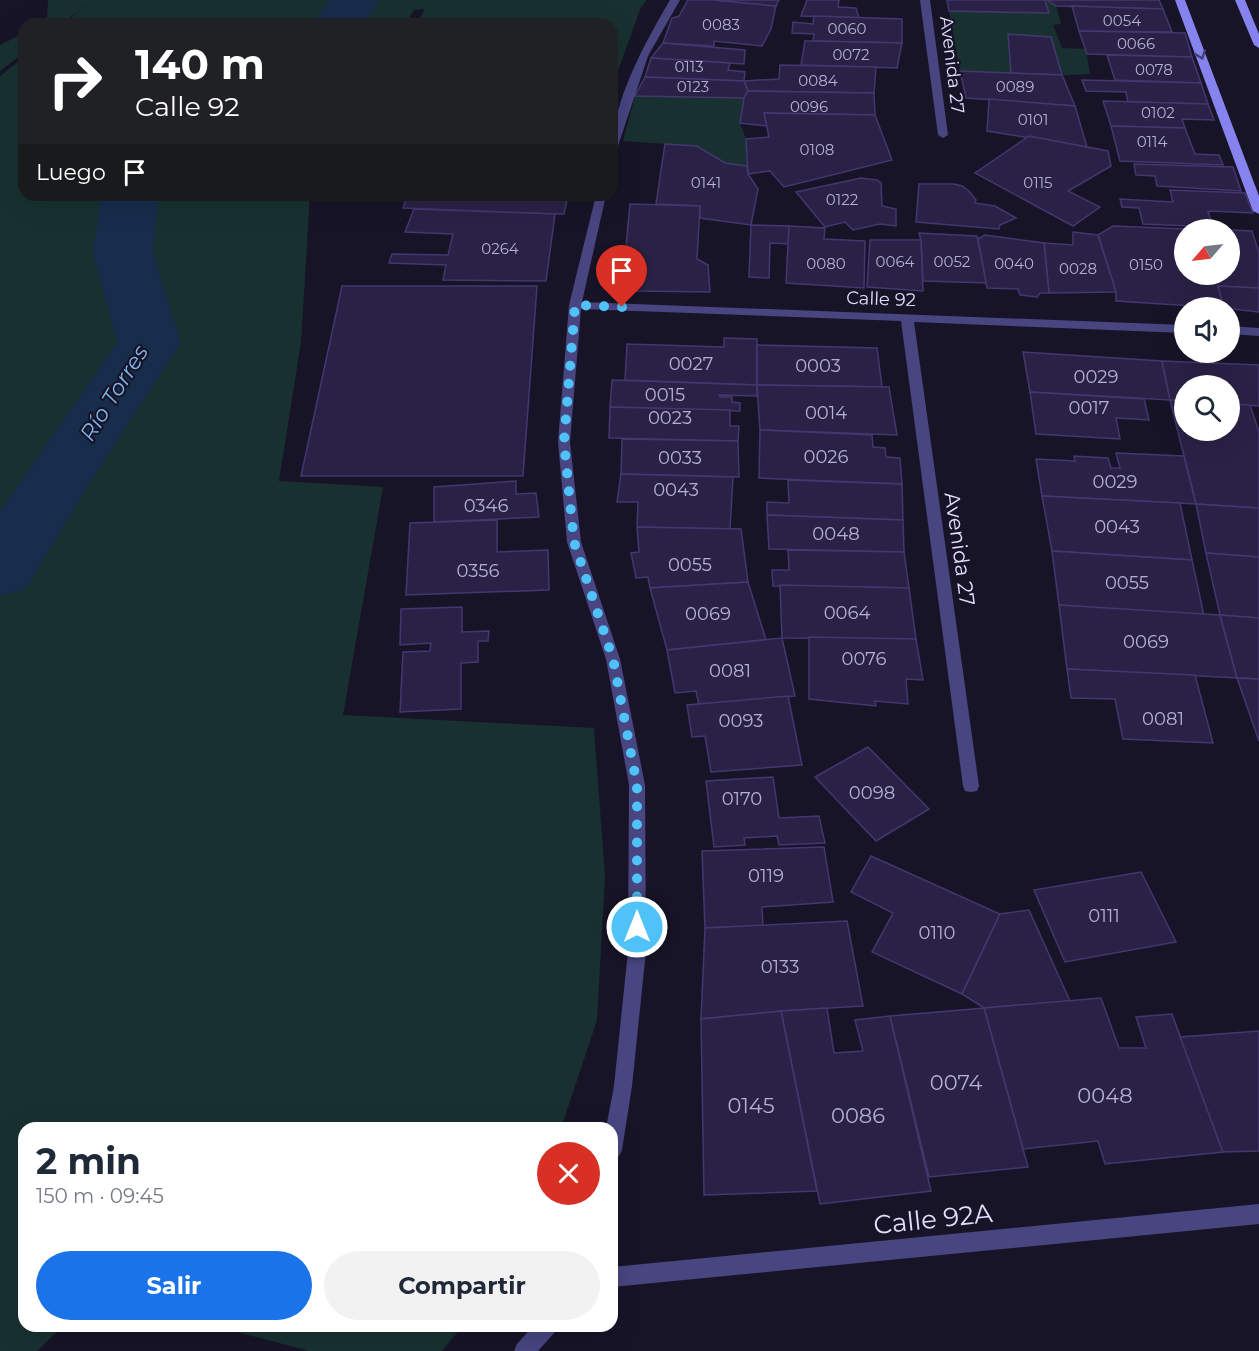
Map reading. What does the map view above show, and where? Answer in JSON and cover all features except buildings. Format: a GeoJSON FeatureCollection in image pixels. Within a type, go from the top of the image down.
{"type":"FeatureCollection","features":[{"type":"Feature","properties":{"kind":"main road"},"geometry":{"type":"LineString","coordinates":[[1180,0],[1259,211]]}},
{"type":"Feature","properties":{"kind":"main road"},"geometry":{"type":"LineString","coordinates":[[1240,0],[1259,45]]}},
{"type":"Feature","properties":{"kind":"street"},"geometry":{"type":"LineString","coordinates":[[618,131],[643,56],[675,0]]}},
{"type":"Feature","properties":{"kind":"street","name":"Avenida 27"},"geometry":{"type":"LineString","coordinates":[[925,0],[943,135]]}},
{"type":"Feature","properties":{"kind":"street"},"geometry":{"type":"LineString","coordinates":[[600,201],[575,305],[564,442],[574,542],[613,659],[637,785],[637,951],[623,1086],[617,1122]]}},
{"type":"Feature","properties":{"kind":"street","name":"Calle 92"},"geometry":{"type":"LineString","coordinates":[[575,305],[1174,329]]}},
{"type":"Feature","properties":{"kind":"street","name":"Avenida 27"},"geometry":{"type":"LineString","coordinates":[[907,318],[971,786]]}},
{"type":"Feature","properties":{"kind":"street"},"geometry":{"type":"LineString","coordinates":[[1240,331],[1259,332]]}},
{"type":"Feature","properties":{"kind":"street","name":"Calle 92A"},"geometry":{"type":"LineString","coordinates":[[618,1276],[1259,1214]]}},
{"type":"Feature","properties":{"kind":"street"},"geometry":{"type":"LineString","coordinates":[[524,1351],[541,1332]]}},
{"type":"Feature","properties":{"kind":"green space"},"geometry":{"type":"Polygon","coordinates":[[[48,0],[647,0],[641,7],[618,70],[618,18],[420,18],[425,9],[414,10],[409,18],[71,18],[86,5],[70,18],[47,18],[48,0]]]}},
{"type":"Feature","properties":{"kind":"green space"},"geometry":{"type":"Polygon","coordinates":[[[1045,0],[1056,6],[1061,24],[1053,25],[1062,48],[1086,49],[1090,74],[1062,75],[1051,37],[1008,34],[1011,73],[960,71],[949,11],[1049,13],[1045,0]]]}},
{"type":"Feature","properties":{"kind":"green space"},"geometry":{"type":"Polygon","coordinates":[[[18,36],[18,58],[0,71],[0,45],[18,36]]]}},
{"type":"Feature","properties":{"kind":"green space"},"geometry":{"type":"Polygon","coordinates":[[[18,62],[18,201],[310,201],[301,342],[279,481],[383,487],[343,715],[594,728],[605,877],[597,1020],[563,1122],[18,1122],[18,1332],[57,1332],[37,1351],[0,1351],[0,76],[18,62]]]}},
{"type":"Feature","properties":{"kind":"green space"},"geometry":{"type":"Polygon","coordinates":[[[635,96],[744,98],[740,123],[746,139],[747,166],[725,163],[696,146],[623,141],[635,96]]]}},
{"type":"Feature","properties":{"kind":"green space"},"geometry":{"type":"Polygon","coordinates":[[[238,1332],[458,1332],[442,1351],[309,1351],[238,1332]]]}},
{"type":"Feature","properties":{"kind":"waterway","name":"Río Torres"},"geometry":{"type":"LineString","coordinates":[[342,18],[356,0]]}},
{"type":"Feature","properties":{"kind":"waterway","name":"Río Torres"},"geometry":{"type":"LineString","coordinates":[[0,570],[59,476],[149,343],[123,253],[129,201]]}},
{"type":"Feature","properties":{"kind":"route"},"geometry":{"type":"LineString","coordinates":[[622,307],[575,305],[564,442],[574,542],[613,659],[637,785],[637,927]]}}]}
